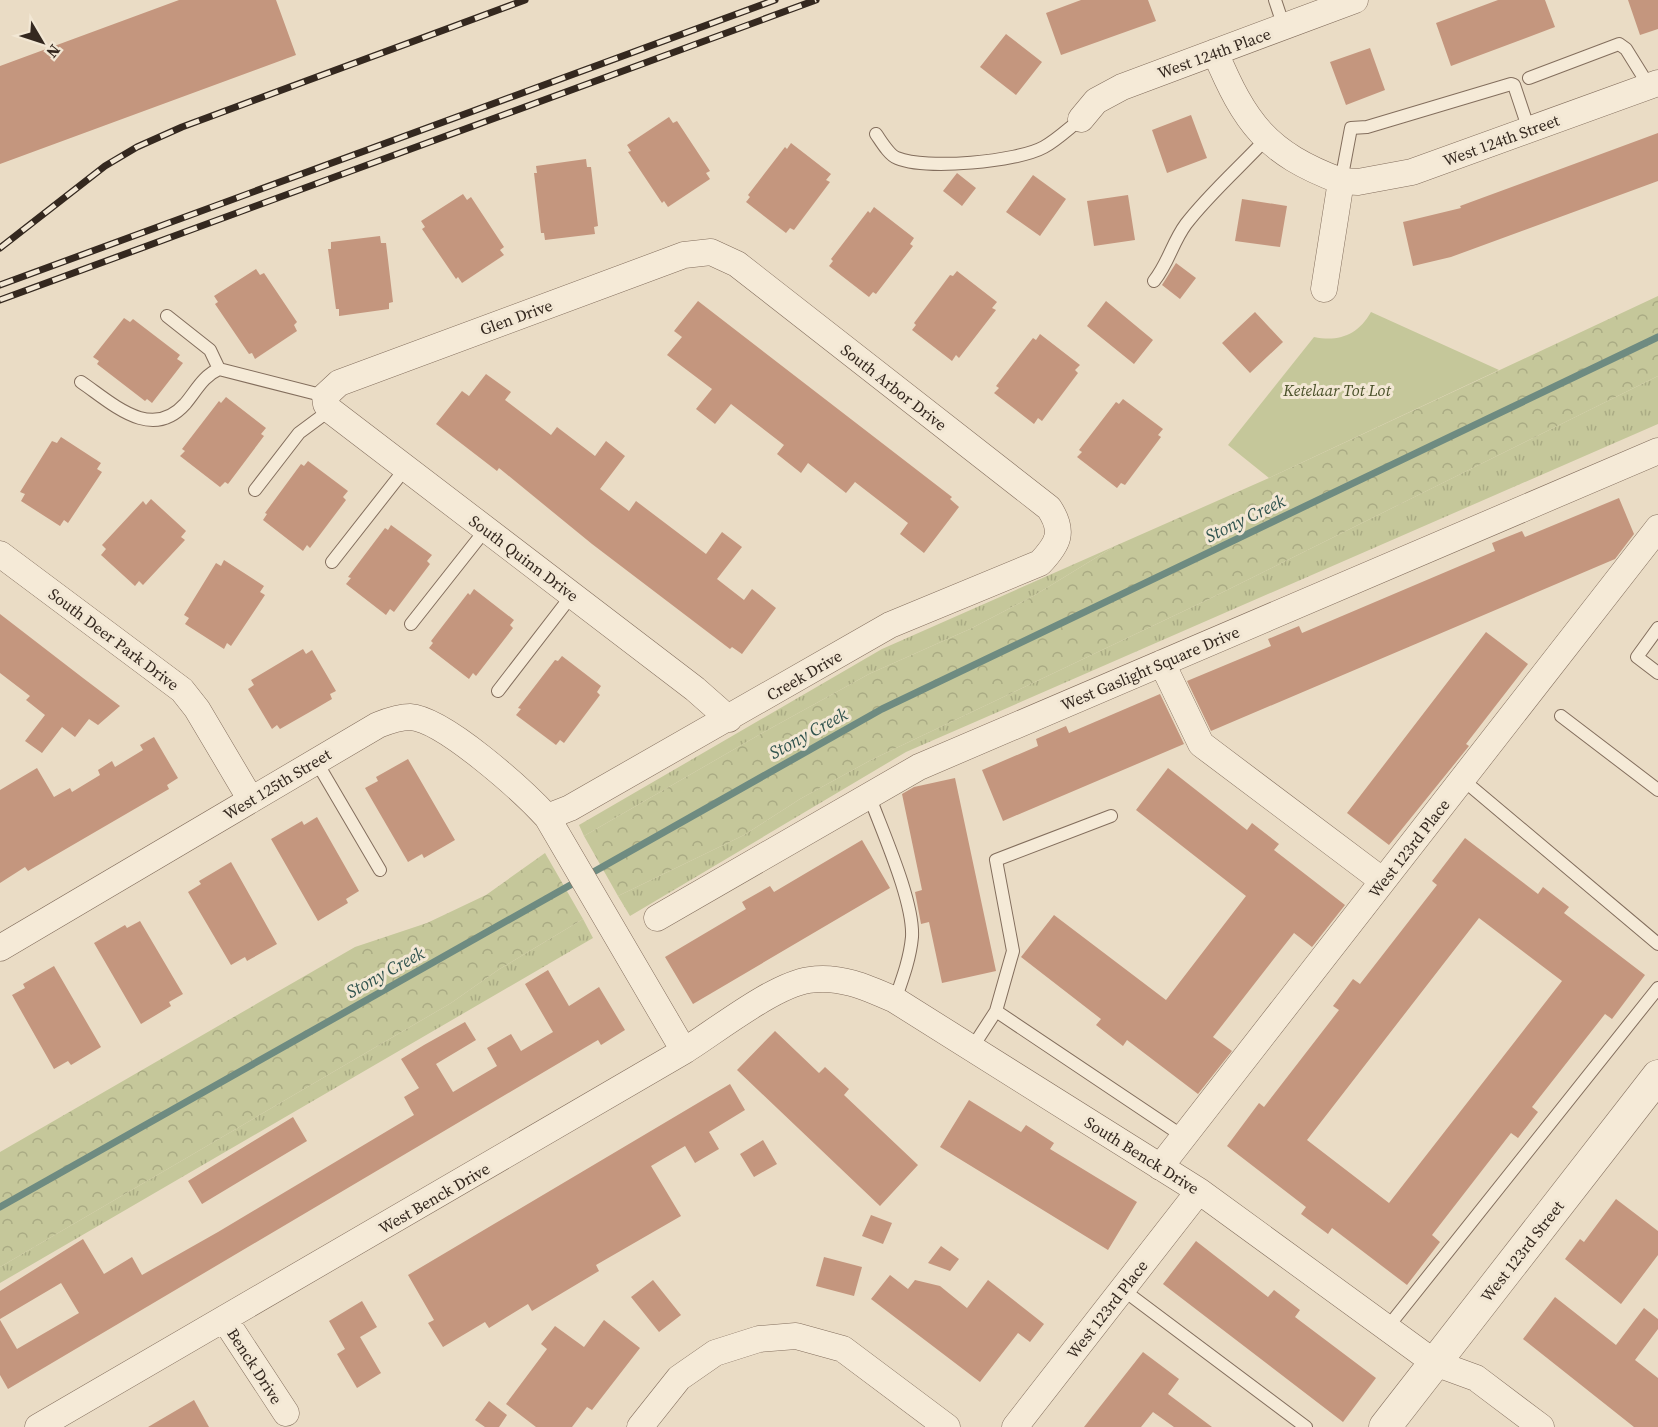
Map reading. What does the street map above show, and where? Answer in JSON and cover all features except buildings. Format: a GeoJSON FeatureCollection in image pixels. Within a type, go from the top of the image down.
{"type":"FeatureCollection","features":[{"type":"Feature","properties":{"kind":"street","name":"West 124th Place"},"geometry":{"type":"LineString","coordinates":[[1081,119],[1096,101],[1110,92],[1355,0]]}},
{"type":"Feature","properties":{"kind":"street"},"geometry":{"type":"LineString","coordinates":[[1215,52],[1246,117],[1266,139],[1302,165],[1341,180],[1324,289]]}},
{"type":"Feature","properties":{"kind":"street","name":"West 124th Street"},"geometry":{"type":"LineString","coordinates":[[1341,180],[1358,182],[1412,172],[1653,84]]}},
{"type":"Feature","properties":{"kind":"street","name":"Glen Drive"},"geometry":{"type":"LineString","coordinates":[[328,403],[339,383],[684,255],[711,252]]}},
{"type":"Feature","properties":{"kind":"street","name":"South Arbor Drive"},"geometry":{"type":"LineString","coordinates":[[711,252],[737,264],[1049,508],[1058,521],[1058,536]]}},
{"type":"Feature","properties":{"kind":"street","name":"South Quinn Drive"},"geometry":{"type":"LineString","coordinates":[[328,403],[405,469],[572,595],[729,719]]}},
{"type":"Feature","properties":{"kind":"street","name":"West Gaslight Square Drive"},"geometry":{"type":"LineString","coordinates":[[657,918],[919,767],[1658,451]]}},
{"type":"Feature","properties":{"kind":"street","name":"West 123rd Place"},"geometry":{"type":"LineString","coordinates":[[1160,1167],[1658,528]]}},
{"type":"Feature","properties":{"kind":"street","name":"Creek Drive"},"geometry":{"type":"LineString","coordinates":[[547,817],[570,808],[729,719],[890,625],[1040,563],[1052,550],[1058,536]]}},
{"type":"Feature","properties":{"kind":"street","name":"South Deer Park Drive"},"geometry":{"type":"LineString","coordinates":[[0,554],[182,690],[197,709],[251,800]]}},
{"type":"Feature","properties":{"kind":"street"},"geometry":{"type":"LineString","coordinates":[[1162,663],[1201,744],[1383,881]]}},
{"type":"Feature","properties":{"kind":"street","name":"West 125th Street"},"geometry":{"type":"LineString","coordinates":[[0,948],[392,719],[410,717],[442,729],[525,793],[547,817],[684,1052]]}},
{"type":"Feature","properties":{"kind":"street","name":"West Benck Drive"},"geometry":{"type":"LineString","coordinates":[[38,1427],[684,1052],[786,987],[810,980],[832,980]]}},
{"type":"Feature","properties":{"kind":"street","name":"South Benck Drive"},"geometry":{"type":"LineString","coordinates":[[832,980],[857,984],[895,1000],[1199,1191],[1435,1363],[1476,1378],[1541,1427]]}},
{"type":"Feature","properties":{"kind":"street","name":"West 123rd Street"},"geometry":{"type":"LineString","coordinates":[[1385,1427],[1658,1076]]}},
{"type":"Feature","properties":{"kind":"street","name":"West 123rd Place"},"geometry":{"type":"LineString","coordinates":[[1015,1427],[1199,1191]]}},
{"type":"Feature","properties":{"kind":"street","name":"Benck Drive"},"geometry":{"type":"LineString","coordinates":[[225,1320],[286,1413]]}},
{"type":"Feature","properties":{"kind":"street"},"geometry":{"type":"LineString","coordinates":[[640,1427],[679,1378],[715,1353],[759,1339],[796,1335],[843,1349],[947,1427]]}},
{"type":"Feature","properties":{"kind":"lane"},"geometry":{"type":"LineString","coordinates":[[1275,0],[1284,27]]}},
{"type":"Feature","properties":{"kind":"lane"},"geometry":{"type":"LineString","coordinates":[[1529,78],[1619,44],[1626,49],[1653,84]]}},
{"type":"Feature","properties":{"kind":"lane"},"geometry":{"type":"LineString","coordinates":[[1341,180],[1351,128],[1367,127],[1511,84],[1514,85],[1529,130]]}},
{"type":"Feature","properties":{"kind":"lane"},"geometry":{"type":"LineString","coordinates":[[876,134],[896,158],[925,163],[970,162],[1016,157],[1044,147],[1081,119]]}},
{"type":"Feature","properties":{"kind":"lane"},"geometry":{"type":"LineString","coordinates":[[1154,281],[1168,264],[1172,247],[1186,224],[1266,139]]}},
{"type":"Feature","properties":{"kind":"lane"},"geometry":{"type":"LineString","coordinates":[[167,316],[210,350],[219,369]]}},
{"type":"Feature","properties":{"kind":"lane"},"geometry":{"type":"LineString","coordinates":[[81,382],[125,411],[145,420],[158,422],[183,406],[208,374],[219,369],[328,403],[299,433],[255,490]]}},
{"type":"Feature","properties":{"kind":"lane"},"geometry":{"type":"LineString","coordinates":[[332,562],[405,469]]}},
{"type":"Feature","properties":{"kind":"lane"},"geometry":{"type":"LineString","coordinates":[[411,624],[486,529]]}},
{"type":"Feature","properties":{"kind":"lane"},"geometry":{"type":"LineString","coordinates":[[498,691],[572,595]]}},
{"type":"Feature","properties":{"kind":"lane"},"geometry":{"type":"LineString","coordinates":[[1658,628],[1637,657],[1658,673]]}},
{"type":"Feature","properties":{"kind":"lane"},"geometry":{"type":"LineString","coordinates":[[1561,716],[1658,790]]}},
{"type":"Feature","properties":{"kind":"lane"},"geometry":{"type":"LineString","coordinates":[[316,762],[380,870]]}},
{"type":"Feature","properties":{"kind":"lane"},"geometry":{"type":"LineString","coordinates":[[1462,779],[1658,944]]}},
{"type":"Feature","properties":{"kind":"lane"},"geometry":{"type":"LineString","coordinates":[[869,795],[903,887],[912,935],[906,968],[895,1000]]}},
{"type":"Feature","properties":{"kind":"lane"},"geometry":{"type":"LineString","coordinates":[[972,1048],[996,1011],[1013,951],[996,860],[1111,816]]}},
{"type":"Feature","properties":{"kind":"lane"},"geometry":{"type":"LineString","coordinates":[[1387,1328],[1658,988]]}},
{"type":"Feature","properties":{"kind":"lane"},"geometry":{"type":"LineString","coordinates":[[996,1011],[1184,1137]]}},
{"type":"Feature","properties":{"kind":"lane"},"geometry":{"type":"LineString","coordinates":[[1122,1289],[1306,1427]]}},
{"type":"Feature","properties":{"kind":"green space"},"geometry":{"type":"Polygon","coordinates":[[[1658,296],[1658,376],[1207,600],[871,760],[800,799],[744,835],[618,896],[584,836],[869,674],[970,629],[1035,595],[1115,546],[1269,478],[1658,296]]]}},
{"type":"Feature","properties":{"kind":"green space","name":"Ketelaar Tot Lot"},"geometry":{"type":"Polygon","coordinates":[[[1371,312],[1499,370],[1269,478],[1228,445],[1314,337],[1332,338],[1347,335],[1360,326],[1371,312]]]}},
{"type":"Feature","properties":{"kind":"green space"},"geometry":{"type":"Polygon","coordinates":[[[1658,376],[1658,424],[906,752],[630,916],[618,896],[744,835],[800,799],[871,760],[1207,600],[1658,376]]]}},
{"type":"Feature","properties":{"kind":"green space"},"geometry":{"type":"Polygon","coordinates":[[[1115,546],[1035,595],[970,629],[869,674],[584,836],[579,825],[882,649],[1115,546]]]}},
{"type":"Feature","properties":{"kind":"green space"},"geometry":{"type":"Polygon","coordinates":[[[545,853],[583,919],[498,970],[451,1003],[0,1267],[0,1152],[355,947],[427,923],[486,895],[545,853]]]}},
{"type":"Feature","properties":{"kind":"green space"},"geometry":{"type":"Polygon","coordinates":[[[583,919],[593,938],[0,1283],[0,1267],[451,1003],[498,970],[583,919]]]}},
{"type":"Feature","properties":{"kind":"waterway","name":"Stony Creek"},"geometry":{"type":"LineString","coordinates":[[0,1207],[882,709],[1658,337]]}},
{"type":"Feature","properties":{"kind":"railway"},"geometry":{"type":"LineString","coordinates":[[0,248],[105,166],[137,147],[182,127],[525,0]]}},
{"type":"Feature","properties":{"kind":"railway"},"geometry":{"type":"LineString","coordinates":[[0,285],[775,0]]}},
{"type":"Feature","properties":{"kind":"railway"},"geometry":{"type":"LineString","coordinates":[[0,300],[816,0]]}}]}
